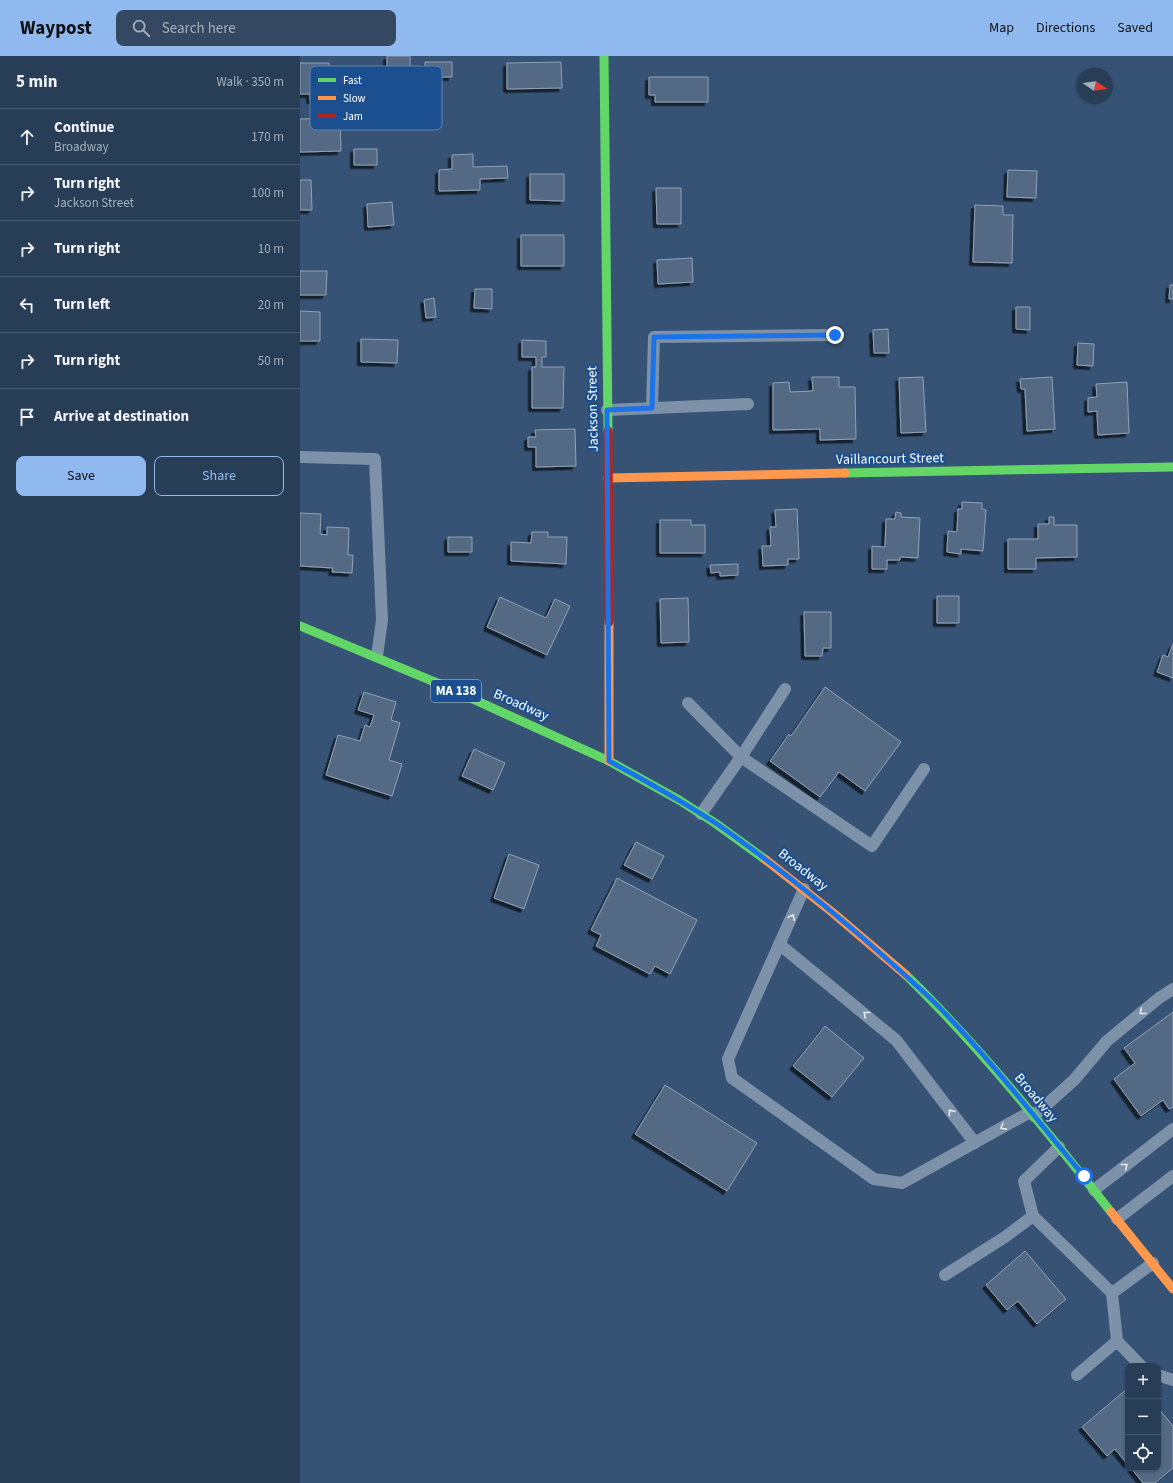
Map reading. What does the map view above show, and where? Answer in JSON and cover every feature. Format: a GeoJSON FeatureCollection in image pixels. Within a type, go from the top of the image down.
{"type":"FeatureCollection","features":[{"type":"Feature","properties":{"kind":"street","name":"Jackson Street"},"geometry":{"type":"LineString","coordinates":[[604,56],[609,761]]}},
{"type":"Feature","properties":{"kind":"street","name":"Vaillancourt Street"},"geometry":{"type":"LineString","coordinates":[[608,478],[1173,467]]}},
{"type":"Feature","properties":{"kind":"street","name":"Broadway"},"geometry":{"type":"LineString","coordinates":[[300,626],[377,656],[455,690],[609,761],[701,814],[755,851],[804,889],[902,971],[935,1003],[972,1043],[1032,1114],[1173,1289]]}},
{"type":"Feature","properties":{"kind":"lane"},"geometry":{"type":"LineString","coordinates":[[652,408],[654,337],[835,335]]}},
{"type":"Feature","properties":{"kind":"lane"},"geometry":{"type":"LineString","coordinates":[[607,410],[748,404]]}},
{"type":"Feature","properties":{"kind":"lane"},"geometry":{"type":"LineString","coordinates":[[300,457],[376,459],[382,620],[377,656]]}},
{"type":"Feature","properties":{"kind":"lane"},"geometry":{"type":"LineString","coordinates":[[701,814],[741,758],[785,689]]}},
{"type":"Feature","properties":{"kind":"lane"},"geometry":{"type":"LineString","coordinates":[[688,703],[741,758],[872,846],[924,770]]}},
{"type":"Feature","properties":{"kind":"lane"},"geometry":{"type":"LineString","coordinates":[[804,889],[728,1060],[732,1078],[874,1178],[902,1182],[1032,1114],[1074,1080],[1107,1040],[1159,998],[1173,989]]}},
{"type":"Feature","properties":{"kind":"lane"},"geometry":{"type":"LineString","coordinates":[[779,944],[896,1040],[975,1143]]}},
{"type":"Feature","properties":{"kind":"lane"},"geometry":{"type":"LineString","coordinates":[[1094,1190],[1173,1129]]}},
{"type":"Feature","properties":{"kind":"lane"},"geometry":{"type":"LineString","coordinates":[[1059,1147],[1024,1181],[1033,1216],[1112,1293],[1117,1341],[1138,1363]]}},
{"type":"Feature","properties":{"kind":"lane"},"geometry":{"type":"LineString","coordinates":[[1117,1218],[1173,1176]]}},
{"type":"Feature","properties":{"kind":"lane"},"geometry":{"type":"LineString","coordinates":[[945,1275],[1005,1237],[1033,1216]]}},
{"type":"Feature","properties":{"kind":"lane"},"geometry":{"type":"LineString","coordinates":[[1112,1293],[1153,1263]]}},
{"type":"Feature","properties":{"kind":"lane"},"geometry":{"type":"LineString","coordinates":[[1077,1375],[1117,1341]]}},
{"type":"Feature","properties":{"kind":"lane"},"geometry":{"type":"LineString","coordinates":[[1161,1376],[1173,1380]]}},
{"type":"Feature","properties":{"kind":"building"},"geometry":{"type":"Polygon","coordinates":[[[387,56],[410,56],[410,66],[387,66],[387,56]]]}},
{"type":"Feature","properties":{"kind":"building"},"geometry":{"type":"Polygon","coordinates":[[[425,62],[452,62],[452,77],[442,77],[442,66],[425,66],[425,62]]]}},
{"type":"Feature","properties":{"kind":"building"},"geometry":{"type":"Polygon","coordinates":[[[561,62],[562,88],[507,89],[507,63],[561,62]]]}},
{"type":"Feature","properties":{"kind":"building"},"geometry":{"type":"Polygon","coordinates":[[[300,63],[329,63],[329,66],[310,66],[310,94],[300,94],[300,63]]]}},
{"type":"Feature","properties":{"kind":"building"},"geometry":{"type":"Polygon","coordinates":[[[649,77],[708,77],[708,102],[655,102],[655,95],[649,95],[649,77]]]}},
{"type":"Feature","properties":{"kind":"building"},"geometry":{"type":"Polygon","coordinates":[[[300,119],[310,119],[310,130],[340,130],[341,151],[300,152],[300,119]]]}},
{"type":"Feature","properties":{"kind":"building"},"geometry":{"type":"Polygon","coordinates":[[[354,149],[377,149],[377,165],[354,165],[354,149]]]}},
{"type":"Feature","properties":{"kind":"building"},"geometry":{"type":"Polygon","coordinates":[[[473,154],[473,167],[507,166],[508,178],[480,179],[480,190],[439,191],[439,170],[452,169],[452,155],[473,154]]]}},
{"type":"Feature","properties":{"kind":"building"},"geometry":{"type":"Polygon","coordinates":[[[1008,170],[1037,171],[1036,198],[1007,197],[1008,170]]]}},
{"type":"Feature","properties":{"kind":"building"},"geometry":{"type":"Polygon","coordinates":[[[530,174],[564,174],[564,201],[530,200],[530,174]]]}},
{"type":"Feature","properties":{"kind":"building"},"geometry":{"type":"Polygon","coordinates":[[[300,180],[311,180],[312,210],[300,210],[300,180]]]}},
{"type":"Feature","properties":{"kind":"building"},"geometry":{"type":"Polygon","coordinates":[[[656,188],[681,188],[681,224],[657,224],[656,188]]]}},
{"type":"Feature","properties":{"kind":"building"},"geometry":{"type":"Polygon","coordinates":[[[392,202],[394,225],[368,227],[367,204],[392,202]]]}},
{"type":"Feature","properties":{"kind":"building"},"geometry":{"type":"Polygon","coordinates":[[[975,205],[1003,206],[1003,215],[1013,215],[1012,263],[973,262],[975,205]]]}},
{"type":"Feature","properties":{"kind":"building"},"geometry":{"type":"Polygon","coordinates":[[[521,235],[564,235],[564,266],[521,266],[521,235]]]}},
{"type":"Feature","properties":{"kind":"building"},"geometry":{"type":"Polygon","coordinates":[[[692,258],[693,282],[658,284],[657,260],[692,258]]]}},
{"type":"Feature","properties":{"kind":"building"},"geometry":{"type":"Polygon","coordinates":[[[300,271],[327,271],[326,295],[300,295],[300,271]]]}},
{"type":"Feature","properties":{"kind":"building"},"geometry":{"type":"Polygon","coordinates":[[[1170,285],[1173,285],[1173,299],[1169,299],[1170,285]]]}},
{"type":"Feature","properties":{"kind":"building"},"geometry":{"type":"Polygon","coordinates":[[[475,289],[492,289],[492,309],[474,308],[475,289]]]}},
{"type":"Feature","properties":{"kind":"building"},"geometry":{"type":"Polygon","coordinates":[[[434,298],[436,317],[426,318],[424,300],[434,298]]]}},
{"type":"Feature","properties":{"kind":"building"},"geometry":{"type":"Polygon","coordinates":[[[1016,307],[1030,307],[1030,330],[1016,329],[1016,307]]]}},
{"type":"Feature","properties":{"kind":"building"},"geometry":{"type":"Polygon","coordinates":[[[300,311],[320,312],[320,341],[300,341],[300,311]]]}},
{"type":"Feature","properties":{"kind":"building"},"geometry":{"type":"Polygon","coordinates":[[[888,329],[889,353],[874,353],[873,330],[888,329]]]}},
{"type":"Feature","properties":{"kind":"building"},"geometry":{"type":"Polygon","coordinates":[[[361,339],[398,340],[397,363],[361,362],[361,339]]]}},
{"type":"Feature","properties":{"kind":"building"},"geometry":{"type":"Polygon","coordinates":[[[522,340],[546,341],[546,357],[542,357],[542,367],[564,367],[563,408],[532,408],[532,367],[536,367],[536,357],[522,357],[522,340]]]}},
{"type":"Feature","properties":{"kind":"building"},"geometry":{"type":"Polygon","coordinates":[[[1078,343],[1094,344],[1093,366],[1077,365],[1078,343]]]}},
{"type":"Feature","properties":{"kind":"building"},"geometry":{"type":"Polygon","coordinates":[[[812,377],[839,377],[839,387],[855,387],[856,439],[820,440],[820,429],[773,430],[773,383],[789,382],[790,392],[813,391],[812,377]]]}},
{"type":"Feature","properties":{"kind":"building"},"geometry":{"type":"Polygon","coordinates":[[[923,377],[926,432],[901,433],[899,378],[923,377]]]}},
{"type":"Feature","properties":{"kind":"building"},"geometry":{"type":"Polygon","coordinates":[[[1052,377],[1055,429],[1027,431],[1025,389],[1021,389],[1020,379],[1052,377]]]}},
{"type":"Feature","properties":{"kind":"building"},"geometry":{"type":"Polygon","coordinates":[[[1127,382],[1129,433],[1098,435],[1097,411],[1088,412],[1088,398],[1097,397],[1096,384],[1127,382]]]}},
{"type":"Feature","properties":{"kind":"building"},"geometry":{"type":"Polygon","coordinates":[[[575,429],[576,466],[536,467],[536,447],[528,447],[528,437],[536,437],[535,430],[575,429]]]}},
{"type":"Feature","properties":{"kind":"building"},"geometry":{"type":"Polygon","coordinates":[[[962,502],[982,503],[982,509],[986,510],[983,551],[961,549],[961,554],[947,552],[948,531],[957,532],[958,509],[962,509],[962,502]]]}},
{"type":"Feature","properties":{"kind":"building"},"geometry":{"type":"Polygon","coordinates":[[[797,509],[799,559],[788,559],[788,565],[763,566],[762,546],[771,546],[770,527],[776,527],[775,510],[797,509]]]}},
{"type":"Feature","properties":{"kind":"building"},"geometry":{"type":"Polygon","coordinates":[[[896,512],[901,513],[901,517],[920,518],[918,558],[900,557],[900,560],[887,560],[887,569],[872,569],[872,546],[885,547],[886,519],[895,519],[896,512]]]}},
{"type":"Feature","properties":{"kind":"building"},"geometry":{"type":"Polygon","coordinates":[[[300,513],[321,514],[320,534],[327,535],[327,527],[349,528],[348,555],[353,555],[352,573],[332,572],[333,568],[300,566],[300,513]]]}},
{"type":"Feature","properties":{"kind":"building"},"geometry":{"type":"Polygon","coordinates":[[[1049,517],[1054,517],[1054,525],[1077,525],[1077,557],[1036,558],[1036,569],[1008,569],[1008,539],[1038,539],[1038,524],[1049,524],[1049,517]]]}},
{"type":"Feature","properties":{"kind":"building"},"geometry":{"type":"Polygon","coordinates":[[[660,520],[691,520],[691,525],[705,525],[705,553],[660,553],[660,520]]]}},
{"type":"Feature","properties":{"kind":"building"},"geometry":{"type":"Polygon","coordinates":[[[532,532],[548,532],[548,537],[567,537],[566,564],[511,561],[511,542],[531,543],[532,532]]]}},
{"type":"Feature","properties":{"kind":"building"},"geometry":{"type":"Polygon","coordinates":[[[448,537],[472,537],[472,552],[448,552],[448,537]]]}},
{"type":"Feature","properties":{"kind":"building"},"geometry":{"type":"Polygon","coordinates":[[[738,564],[738,575],[720,576],[720,572],[711,573],[710,565],[738,564]]]}},
{"type":"Feature","properties":{"kind":"building"},"geometry":{"type":"Polygon","coordinates":[[[937,596],[959,596],[959,623],[937,623],[937,596]]]}},
{"type":"Feature","properties":{"kind":"building"},"geometry":{"type":"Polygon","coordinates":[[[500,597],[546,618],[555,599],[570,606],[547,655],[487,627],[500,597]]]}},
{"type":"Feature","properties":{"kind":"building"},"geometry":{"type":"Polygon","coordinates":[[[688,598],[689,642],[661,643],[660,599],[688,598]]]}},
{"type":"Feature","properties":{"kind":"building"},"geometry":{"type":"Polygon","coordinates":[[[804,612],[831,612],[831,648],[823,648],[822,656],[805,656],[804,612]]]}},
{"type":"Feature","properties":{"kind":"building"},"geometry":{"type":"Polygon","coordinates":[[[1173,644],[1173,678],[1157,672],[1163,655],[1168,657],[1173,644]]]}},
{"type":"Feature","properties":{"kind":"building"},"geometry":{"type":"Polygon","coordinates":[[[825,687],[901,742],[865,791],[839,772],[820,797],[770,761],[789,734],[791,736],[825,687]]]}},
{"type":"Feature","properties":{"kind":"building"},"geometry":{"type":"Polygon","coordinates":[[[364,692],[396,702],[391,720],[400,723],[389,760],[402,764],[392,796],[326,775],[338,735],[360,741],[365,725],[370,727],[374,715],[358,710],[364,692]]]}},
{"type":"Feature","properties":{"kind":"building"},"geometry":{"type":"Polygon","coordinates":[[[474,749],[505,763],[493,790],[462,776],[474,749]]]}},
{"type":"Feature","properties":{"kind":"building"},"geometry":{"type":"Polygon","coordinates":[[[636,842],[664,856],[652,879],[624,865],[636,842]]]}},
{"type":"Feature","properties":{"kind":"building"},"geometry":{"type":"Polygon","coordinates":[[[509,854],[539,865],[524,909],[494,898],[509,854]]]}},
{"type":"Feature","properties":{"kind":"building"},"geometry":{"type":"Polygon","coordinates":[[[617,878],[697,920],[670,974],[655,966],[650,974],[596,946],[601,935],[591,930],[617,878]]]}},
{"type":"Feature","properties":{"kind":"building"},"geometry":{"type":"Polygon","coordinates":[[[1173,1012],[1173,1107],[1169,1109],[1163,1100],[1141,1116],[1114,1079],[1135,1063],[1124,1048],[1173,1012]]]}},
{"type":"Feature","properties":{"kind":"building"},"geometry":{"type":"Polygon","coordinates":[[[825,1026],[864,1058],[832,1097],[793,1066],[825,1026]]]}},
{"type":"Feature","properties":{"kind":"building"},"geometry":{"type":"Polygon","coordinates":[[[665,1085],[757,1143],[727,1191],[635,1134],[665,1085]]]}},
{"type":"Feature","properties":{"kind":"building"},"geometry":{"type":"Polygon","coordinates":[[[1025,1251],[1066,1299],[1037,1324],[1018,1301],[1007,1310],[986,1285],[1025,1251]]]}},
{"type":"Feature","properties":{"kind":"building"},"geometry":{"type":"Polygon","coordinates":[[[1125,1391],[1125,1461],[1115,1449],[1107,1456],[1082,1427],[1125,1391]]]}},
{"type":"Feature","properties":{"kind":"building"},"geometry":{"type":"Polygon","coordinates":[[[1161,1412],[1173,1426],[1173,1468],[1155,1483],[1143,1483],[1133,1471],[1161,1471],[1161,1412]]]}},
{"type":"Feature","properties":{"kind":"traffic: fast"},"geometry":{"type":"LineString","coordinates":[[604,56],[608,431]]}},
{"type":"Feature","properties":{"kind":"traffic: fast"},"geometry":{"type":"LineString","coordinates":[[845,473],[1173,467]]}},
{"type":"Feature","properties":{"kind":"traffic: fast"},"geometry":{"type":"LineString","coordinates":[[300,626],[442,685],[609,761],[679,800],[715,823],[766,860]]}},
{"type":"Feature","properties":{"kind":"traffic: fast"},"geometry":{"type":"LineString","coordinates":[[906,975],[987,1060],[1111,1212]]}},
{"type":"Feature","properties":{"kind":"traffic: slow"},"geometry":{"type":"LineString","coordinates":[[608,478],[845,473]]}},
{"type":"Feature","properties":{"kind":"traffic: slow"},"geometry":{"type":"LineString","coordinates":[[609,622],[609,761]]}},
{"type":"Feature","properties":{"kind":"traffic: slow"},"geometry":{"type":"LineString","coordinates":[[766,860],[832,912],[906,975]]}},
{"type":"Feature","properties":{"kind":"traffic: slow"},"geometry":{"type":"LineString","coordinates":[[1111,1212],[1173,1289]]}},
{"type":"Feature","properties":{"kind":"traffic: jam"},"geometry":{"type":"LineString","coordinates":[[608,431],[609,622]]}},
{"type":"Feature","properties":{"kind":"route"},"geometry":{"type":"LineString","coordinates":[[835,335],[654,337],[652,408],[607,410],[609,761],[678,800],[715,823],[755,851],[832,912],[902,971],[935,1003],[972,1043],[1084,1176]]}}]}
